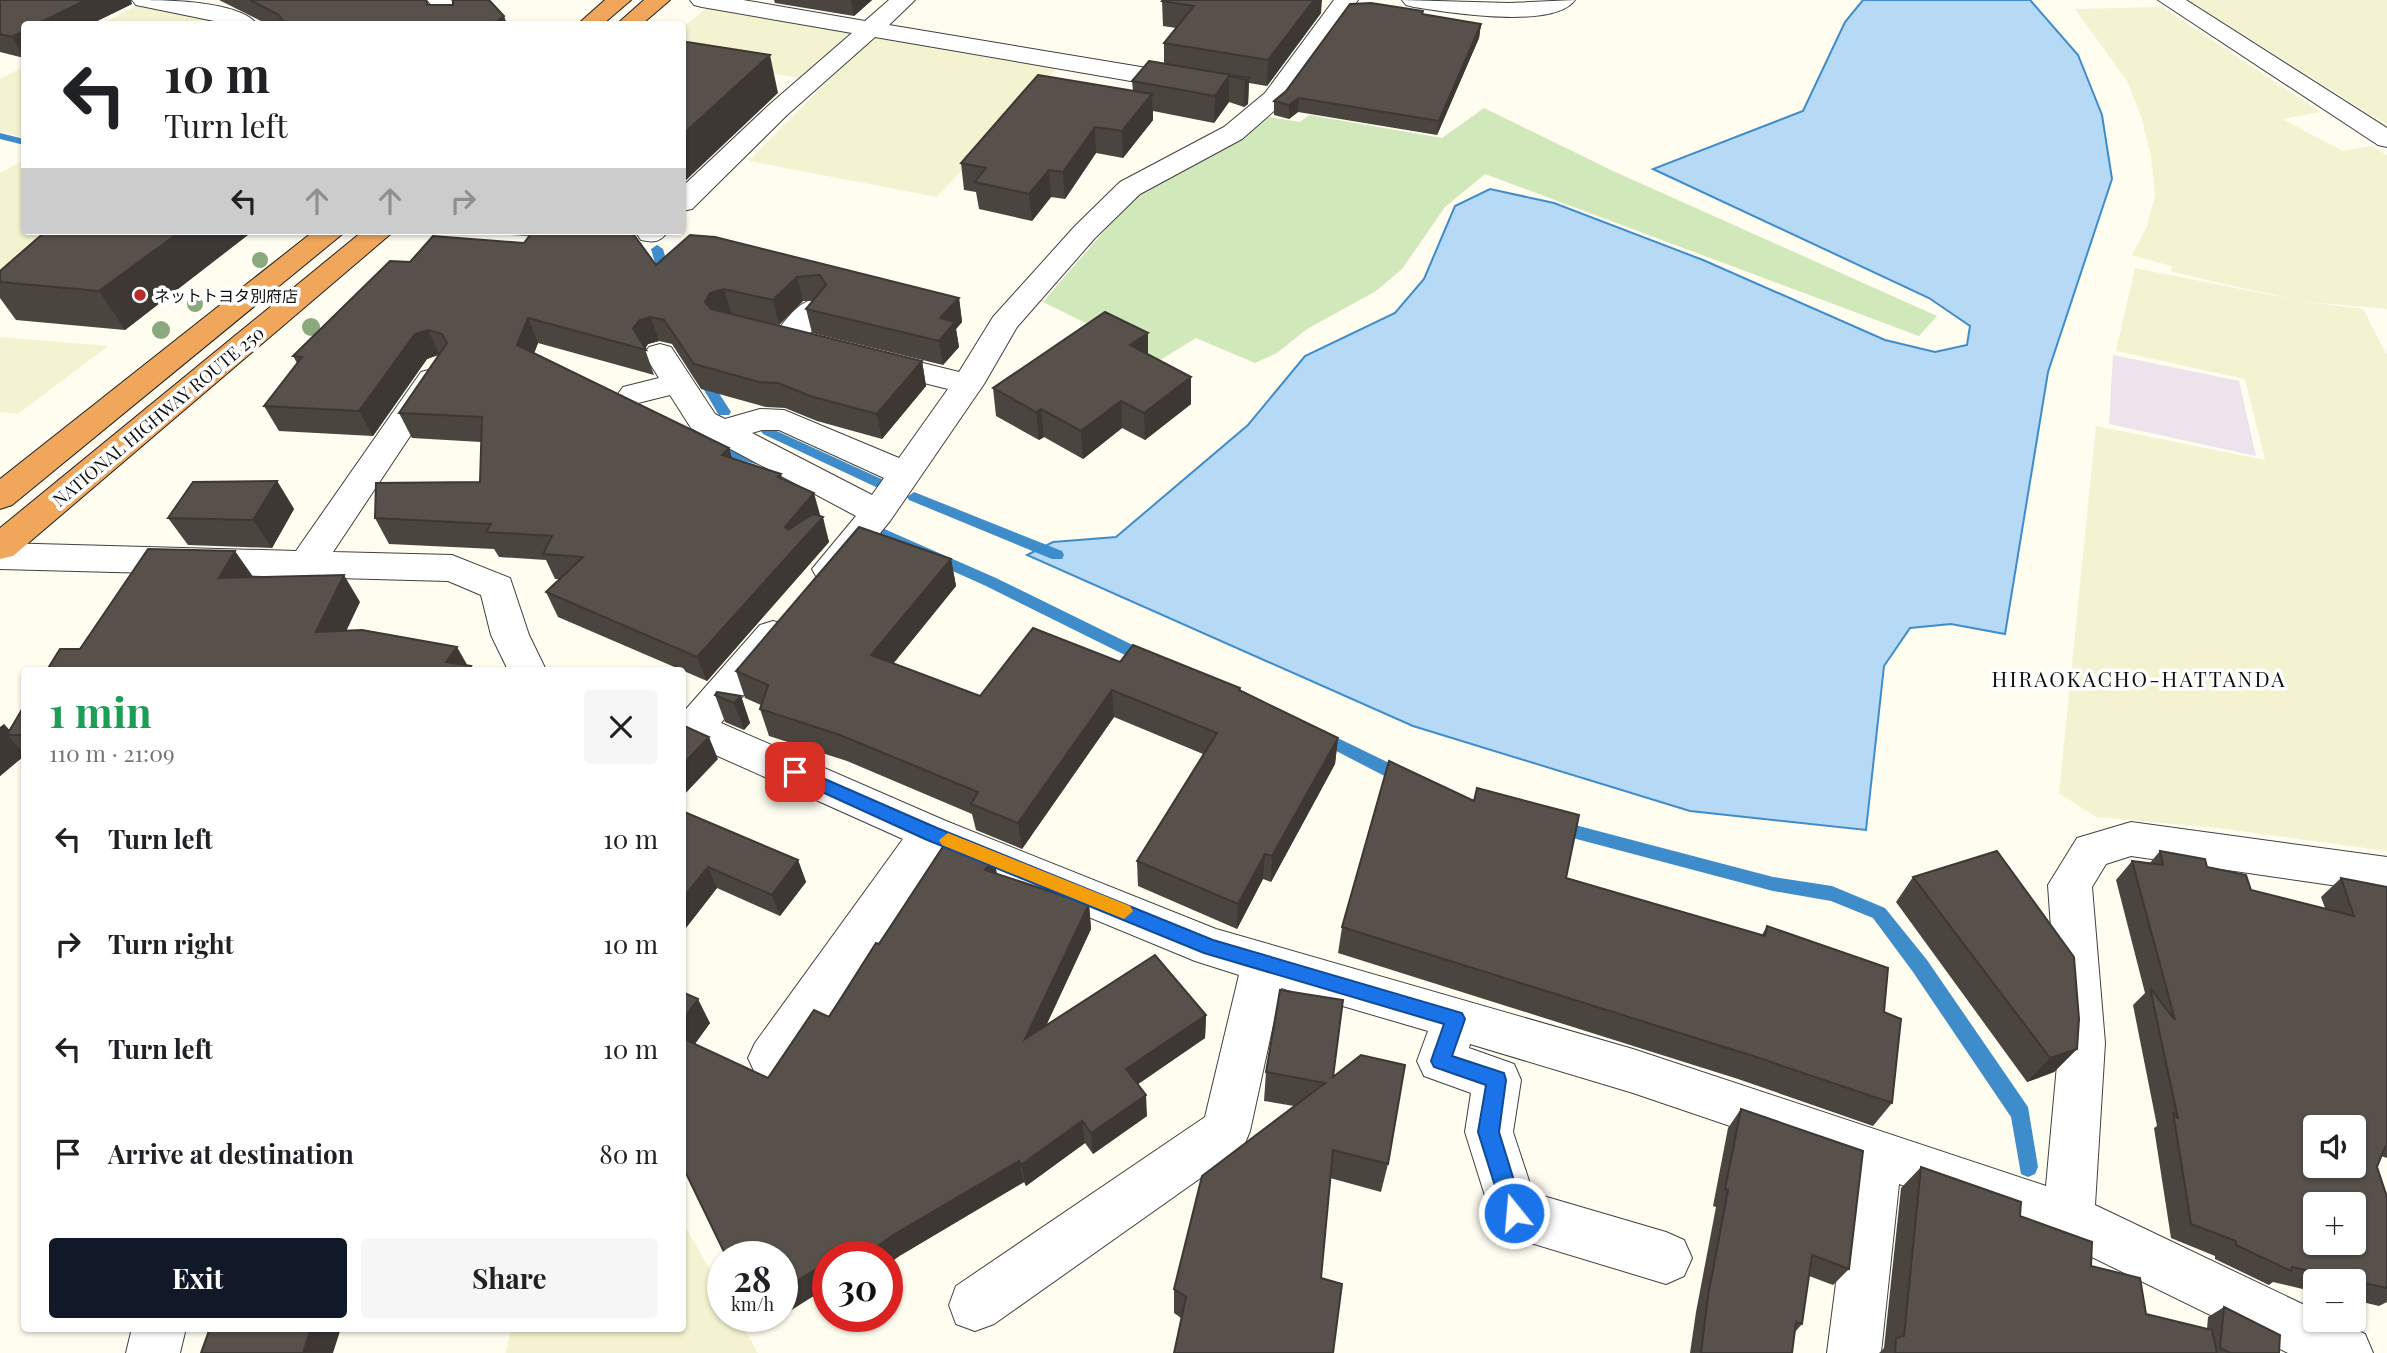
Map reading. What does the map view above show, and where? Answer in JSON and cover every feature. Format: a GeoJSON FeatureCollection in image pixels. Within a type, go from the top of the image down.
{"type":"FeatureCollection","features":[{"type":"Feature","properties":{"kind":"highway"},"geometry":{"type":"LineString","coordinates":[[593,21],[619,0]]}},
{"type":"Feature","properties":{"kind":"highway"},"geometry":{"type":"LineString","coordinates":[[632,21],[658,0]]}},
{"type":"Feature","properties":{"kind":"highway","name":"NATIONAL HIGHWAY ROUTE 250"},"geometry":{"type":"LineString","coordinates":[[0,497],[327,235]]}},
{"type":"Feature","properties":{"kind":"highway","name":"NATIONAL HIGHWAY ROUTE 250"},"geometry":{"type":"LineString","coordinates":[[0,547],[375,235]]}},
{"type":"Feature","properties":{"kind":"street"},"geometry":{"type":"LineString","coordinates":[[144,0],[232,16],[240,21]]}},
{"type":"Feature","properties":{"kind":"street"},"geometry":{"type":"LineString","coordinates":[[439,0],[445,7],[447,21]]}},
{"type":"Feature","properties":{"kind":"street"},"geometry":{"type":"LineString","coordinates":[[702,0],[1208,86]]}},
{"type":"Feature","properties":{"kind":"street"},"geometry":{"type":"LineString","coordinates":[[686,199],[778,110],[903,0]]}},
{"type":"Feature","properties":{"kind":"street"},"geometry":{"type":"LineString","coordinates":[[1346,0],[1261,96],[1233,133],[1130,188],[1085,232],[1004,323],[968,384],[878,513],[688,725],[931,834],[1210,947],[1633,1071],[2069,1219],[2346,1353]]}},
{"type":"Feature","properties":{"kind":"street"},"geometry":{"type":"LineString","coordinates":[[1414,0],[1473,9],[1540,9],[1563,0]]}},
{"type":"Feature","properties":{"kind":"street"},"geometry":{"type":"LineString","coordinates":[[2170,0],[2387,139]]}},
{"type":"Feature","properties":{"kind":"street"},"geometry":{"type":"LineString","coordinates":[[788,339],[814,308]]}},
{"type":"Feature","properties":{"kind":"street"},"geometry":{"type":"LineString","coordinates":[[660,355],[703,421],[878,513]]}},
{"type":"Feature","properties":{"kind":"street"},"geometry":{"type":"LineString","coordinates":[[851,355],[968,384]]}},
{"type":"Feature","properties":{"kind":"street"},"geometry":{"type":"LineString","coordinates":[[305,565],[440,367]]}},
{"type":"Feature","properties":{"kind":"street"},"geometry":{"type":"LineString","coordinates":[[634,394],[678,383]]}},
{"type":"Feature","properties":{"kind":"street"},"geometry":{"type":"LineString","coordinates":[[722,431],[760,419],[784,420],[904,474]]}},
{"type":"Feature","properties":{"kind":"street"},"geometry":{"type":"LineString","coordinates":[[0,556],[72,555],[452,568],[497,587],[510,635],[526,667]]}},
{"type":"Feature","properties":{"kind":"street"},"geometry":{"type":"LineString","coordinates":[[772,1058],[931,834]]}},
{"type":"Feature","properties":{"kind":"street"},"geometry":{"type":"LineString","coordinates":[[2069,1219],[2082,1043],[2070,885],[2092,850],[2131,839],[2387,876]]}},
{"type":"Feature","properties":{"kind":"street"},"geometry":{"type":"LineString","coordinates":[[975,1305],[1226,1131],[1264,963]]}},
{"type":"Feature","properties":{"kind":"street"},"geometry":{"type":"LineString","coordinates":[[1455,1019],[1441,1061],[1497,1080],[1489,1132],[1514,1213],[1666,1258]]}},
{"type":"Feature","properties":{"kind":"street"},"geometry":{"type":"LineString","coordinates":[[1854,1353],[1878,1152]]}},
{"type":"Feature","properties":{"kind":"street"},"geometry":{"type":"LineString","coordinates":[[153,1353],[158,1332]]}},
{"type":"Feature","properties":{"kind":"shaded area"},"geometry":{"type":"Polygon","coordinates":[[[2113,355],[2239,381],[2256,456],[2109,424],[2113,355]]]}},
{"type":"Feature","properties":{"kind":"green space"},"geometry":{"type":"Polygon","coordinates":[[[2188,0],[2387,0],[2387,125],[2188,0]]]}},
{"type":"Feature","properties":{"kind":"green space"},"geometry":{"type":"Polygon","coordinates":[[[139,4],[216,21],[108,21],[139,4]]]}},
{"type":"Feature","properties":{"kind":"green space"},"geometry":{"type":"Polygon","coordinates":[[[2162,7],[2321,112],[2282,119],[2343,151],[2371,146],[2387,155],[2387,309],[2299,301],[2363,309],[2387,355],[2387,851],[2218,828],[2096,817],[2059,793],[2096,426],[2265,460],[2245,379],[2116,351],[2135,268],[2291,299],[2172,272],[2171,266],[2132,255],[2147,226],[2155,195],[2151,156],[2141,116],[2127,81],[2075,9],[2162,7]]]}},
{"type":"Feature","properties":{"kind":"green space"},"geometry":{"type":"Polygon","coordinates":[[[707,8],[856,31],[802,79],[686,57],[686,25],[707,8]]]}},
{"type":"Feature","properties":{"kind":"green space"},"geometry":{"type":"Polygon","coordinates":[[[875,33],[1059,66],[937,197],[749,161],[875,33]]]}},
{"type":"Feature","properties":{"kind":"green space"},"geometry":{"type":"Polygon","coordinates":[[[21,68],[21,137],[0,131],[0,79],[21,68]]]}},
{"type":"Feature","properties":{"kind":"green space"},"geometry":{"type":"Polygon","coordinates":[[[1484,108],[1613,171],[1937,316],[1919,336],[1485,174],[1445,207],[1402,269],[1376,291],[1307,329],[1277,353],[1255,363],[1196,338],[1160,360],[1043,302],[1136,194],[1244,136],[1269,117],[1300,122],[1309,115],[1442,138],[1484,108]]]}},
{"type":"Feature","properties":{"kind":"green space"},"geometry":{"type":"Polygon","coordinates":[[[21,162],[21,235],[64,235],[0,289],[0,173],[21,162]]]}},
{"type":"Feature","properties":{"kind":"green space"},"geometry":{"type":"Polygon","coordinates":[[[0,337],[108,346],[18,414],[0,412],[0,337]]]}},
{"type":"Feature","properties":{"kind":"green space"},"geometry":{"type":"Polygon","coordinates":[[[686,1228],[707,1264],[707,1332],[746,1332],[758,1353],[506,1353],[510,1332],[686,1332],[686,1228]]]}},
{"type":"Feature","properties":{"kind":"water"},"geometry":{"type":"Polygon","coordinates":[[[1863,0],[2030,0],[2078,55],[2102,115],[2112,179],[2048,372],[2005,634],[1951,624],[1910,628],[1884,666],[1866,830],[1690,811],[1413,726],[1027,555],[1053,542],[1116,537],[1248,425],[1305,356],[1395,313],[1424,279],[1455,206],[1490,189],[1554,203],[1703,260],[1885,340],[1935,352],[1967,345],[1970,326],[1929,298],[1653,169],[1803,111],[1845,22],[1863,0]]]}},
{"type":"Feature","properties":{"kind":"building"},"geometry":{"type":"Polygon","coordinates":[[[0,0],[86,0],[43,21],[21,21],[21,32],[12,37],[0,34],[0,0]]]}},
{"type":"Feature","properties":{"kind":"building"},"geometry":{"type":"Polygon","coordinates":[[[250,0],[426,0],[427,5],[453,5],[453,0],[489,0],[504,16],[497,21],[283,21],[279,15],[250,0]]]}},
{"type":"Feature","properties":{"kind":"building"},"geometry":{"type":"Polygon","coordinates":[[[1163,0],[1314,0],[1268,60],[1164,43],[1194,6],[1163,0]]]}},
{"type":"Feature","properties":{"kind":"building"},"geometry":{"type":"Polygon","coordinates":[[[1371,3],[1481,24],[1439,121],[1299,98],[1289,105],[1274,101],[1286,91],[1350,4],[1371,3]]]}},
{"type":"Feature","properties":{"kind":"building"},"geometry":{"type":"Polygon","coordinates":[[[686,43],[770,55],[686,131],[686,43]]]}},
{"type":"Feature","properties":{"kind":"building"},"geometry":{"type":"Polygon","coordinates":[[[1149,61],[1249,78],[1245,80],[1229,76],[1215,96],[1132,81],[1149,61]]]}},
{"type":"Feature","properties":{"kind":"building"},"geometry":{"type":"Polygon","coordinates":[[[1038,75],[1152,94],[1122,131],[1095,127],[1063,172],[1049,170],[1029,194],[975,182],[986,168],[961,163],[1038,75]]]}},
{"type":"Feature","properties":{"kind":"building"},"geometry":{"type":"Polygon","coordinates":[[[41,235],[176,235],[99,291],[0,282],[0,271],[41,235]]]}},
{"type":"Feature","properties":{"kind":"building"},"geometry":{"type":"Polygon","coordinates":[[[530,235],[634,235],[656,265],[690,235],[715,237],[959,298],[940,318],[955,322],[939,341],[806,309],[826,285],[820,275],[797,277],[773,300],[724,289],[710,293],[705,302],[711,309],[922,361],[877,414],[810,396],[778,383],[759,382],[694,364],[664,320],[651,317],[640,320],[633,328],[646,350],[528,318],[517,345],[729,448],[722,455],[781,474],[778,477],[814,493],[785,527],[788,530],[813,514],[823,517],[697,657],[546,592],[583,557],[543,554],[552,536],[486,532],[491,524],[375,518],[376,483],[480,482],[482,417],[399,413],[447,343],[442,334],[428,330],[415,334],[359,411],[264,406],[302,357],[293,356],[390,261],[410,262],[433,236],[524,243],[530,235]]]}},
{"type":"Feature","properties":{"kind":"building"},"geometry":{"type":"Polygon","coordinates":[[[1105,312],[1148,333],[1130,345],[1191,377],[1144,413],[1121,401],[1081,431],[1041,409],[1036,412],[993,388],[1105,312]]]}},
{"type":"Feature","properties":{"kind":"building"},"geometry":{"type":"Polygon","coordinates":[[[277,481],[253,520],[168,518],[193,482],[277,481]]]}},
{"type":"Feature","properties":{"kind":"building"},"geometry":{"type":"Polygon","coordinates":[[[859,527],[951,559],[871,655],[980,696],[1033,628],[1120,662],[1133,645],[1240,688],[1239,690],[1338,738],[1272,856],[1265,854],[1238,904],[1137,861],[1217,733],[1112,690],[1018,823],[971,804],[978,792],[840,735],[760,709],[768,685],[736,671],[859,527]]]}},
{"type":"Feature","properties":{"kind":"building"},"geometry":{"type":"Polygon","coordinates":[[[148,549],[235,551],[219,578],[344,575],[316,632],[362,630],[457,647],[446,662],[471,666],[49,667],[60,649],[80,649],[148,549]]]}},
{"type":"Feature","properties":{"kind":"building"},"geometry":{"type":"Polygon","coordinates":[[[717,692],[741,696],[734,703],[715,695],[717,692]]]}},
{"type":"Feature","properties":{"kind":"building"},"geometry":{"type":"Polygon","coordinates":[[[21,711],[21,735],[7,735],[21,711]]]}},
{"type":"Feature","properties":{"kind":"building"},"geometry":{"type":"Polygon","coordinates":[[[686,727],[709,737],[686,761],[686,727]]]}},
{"type":"Feature","properties":{"kind":"building"},"geometry":{"type":"Polygon","coordinates":[[[1389,761],[1474,801],[1477,788],[1579,815],[1566,878],[1765,936],[1767,926],[1888,968],[1884,1012],[1901,1019],[1892,1103],[1753,1056],[1342,927],[1389,761]]]}},
{"type":"Feature","properties":{"kind":"building"},"geometry":{"type":"Polygon","coordinates":[[[686,813],[798,860],[772,895],[708,867],[686,894],[686,813]]]}},
{"type":"Feature","properties":{"kind":"building"},"geometry":{"type":"Polygon","coordinates":[[[948,839],[994,858],[985,870],[1089,904],[1025,1039],[1155,955],[1206,1015],[1126,1069],[1146,1095],[1091,1133],[1082,1121],[1021,1165],[1019,1161],[885,1241],[812,1241],[812,1272],[798,1280],[798,1241],[719,1241],[686,1173],[686,1040],[768,1078],[814,1010],[829,1017],[876,943],[879,944],[948,839]]]}},
{"type":"Feature","properties":{"kind":"building"},"geometry":{"type":"Polygon","coordinates":[[[1997,851],[2074,957],[2079,1019],[2077,1049],[2050,1058],[1913,877],[1997,851]]]}},
{"type":"Feature","properties":{"kind":"building"},"geometry":{"type":"Polygon","coordinates":[[[2160,851],[2205,859],[2207,867],[2246,875],[2251,890],[2354,916],[2341,878],[2387,887],[2387,1146],[2377,1167],[2387,1197],[2387,1288],[2366,1283],[2366,1269],[2303,1269],[2292,1267],[2291,1271],[2236,1245],[2236,1241],[2191,1224],[2173,1112],[2178,1119],[2150,988],[2175,1020],[2132,861],[2163,865],[2160,851]]]}},
{"type":"Feature","properties":{"kind":"building"},"geometry":{"type":"Polygon","coordinates":[[[1280,990],[1343,1000],[1333,1077],[1361,1055],[1405,1065],[1388,1164],[1333,1150],[1321,1278],[1342,1284],[1333,1353],[1174,1353],[1186,1297],[1174,1289],[1202,1176],[1325,1083],[1266,1072],[1280,990]]]}},
{"type":"Feature","properties":{"kind":"building"},"geometry":{"type":"Polygon","coordinates":[[[686,994],[698,999],[686,1016],[686,994]]]}},
{"type":"Feature","properties":{"kind":"building"},"geometry":{"type":"Polygon","coordinates":[[[1741,1109],[1863,1151],[1849,1269],[1812,1255],[1802,1324],[1796,1322],[1792,1353],[1701,1353],[1708,1296],[1728,1190],[1725,1189],[1741,1109]]]}},
{"type":"Feature","properties":{"kind":"building"},"geometry":{"type":"Polygon","coordinates":[[[1921,1167],[2021,1202],[2020,1216],[2092,1242],[2091,1266],[2140,1278],[2146,1314],[2212,1330],[2217,1353],[1895,1353],[1896,1338],[1904,1336],[1921,1167]]]}},
{"type":"Feature","properties":{"kind":"building"},"geometry":{"type":"Polygon","coordinates":[[[2224,1307],[2280,1335],[2279,1353],[2230,1353],[2220,1348],[2224,1307]]]}},
{"type":"Feature","properties":{"kind":"building"},"geometry":{"type":"Polygon","coordinates":[[[209,1332],[310,1332],[303,1353],[201,1353],[209,1332]]]}},
{"type":"Feature","properties":{"kind":"waterway"},"geometry":{"type":"LineString","coordinates":[[0,136],[21,141]]}},
{"type":"Feature","properties":{"kind":"waterway"},"geometry":{"type":"LineString","coordinates":[[657,249],[666,280]]}},
{"type":"Feature","properties":{"kind":"waterway"},"geometry":{"type":"LineString","coordinates":[[700,373],[724,412]]}},
{"type":"Feature","properties":{"kind":"waterway"},"geometry":{"type":"LineString","coordinates":[[768,431],[883,485]]}},
{"type":"Feature","properties":{"kind":"waterway"},"geometry":{"type":"LineString","coordinates":[[709,458],[730,453],[762,461]]}},
{"type":"Feature","properties":{"kind":"waterway"},"geometry":{"type":"LineString","coordinates":[[914,497],[1057,555]]}},
{"type":"Feature","properties":{"kind":"waterway"},"geometry":{"type":"LineString","coordinates":[[882,533],[991,582],[1149,660]]}},
{"type":"Feature","properties":{"kind":"waterway"},"geometry":{"type":"LineString","coordinates":[[1319,735],[1406,779]]}},
{"type":"Feature","properties":{"kind":"waterway"},"geometry":{"type":"LineString","coordinates":[[1556,827],[1773,884],[1832,894],[1879,913],[1920,966],[2021,1114],[2028,1167]]}},
{"type":"Feature","properties":{"kind":"slow traffic"},"geometry":{"type":"LineString","coordinates":[[948,840],[1124,911]]}},
{"type":"Feature","properties":{"kind":"place","name":"ネットトヨタ別府店"},"geometry":{"type":"Point","coordinates":[140,295]}},
{"type":"Feature","properties":{"kind":"district","name":"HIRAOKACHO-HATTANDA"},"geometry":{"type":"Point","coordinates":[2139,678]}},
{"type":"Feature","properties":{"kind":"route"},"geometry":{"type":"LineString","coordinates":[[795,772],[931,834],[1210,947],[1455,1019],[1441,1061],[1497,1080],[1489,1132],[1514,1213]]}}]}
